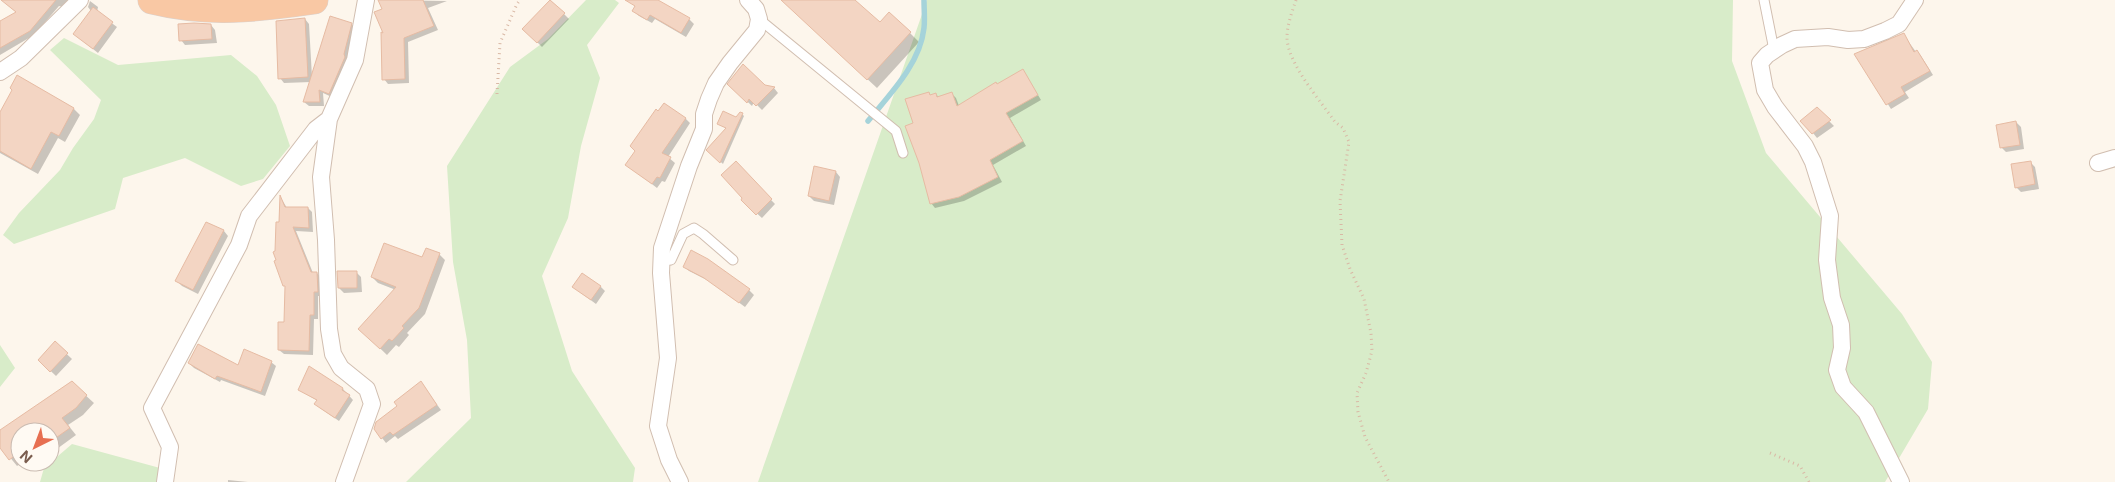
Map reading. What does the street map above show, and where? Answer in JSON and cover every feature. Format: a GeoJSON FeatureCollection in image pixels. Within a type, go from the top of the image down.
{"type":"FeatureCollection","features":[{"type":"Feature","properties":{"kind":"highway"},"geometry":{"type":"LineString","coordinates":[[152,0],[176,6],[230,10],[253,4],[314,0]]}},
{"type":"Feature","properties":{"kind":"street"},"geometry":{"type":"LineString","coordinates":[[0,72],[21,58],[80,0]]}},
{"type":"Feature","properties":{"kind":"street"},"geometry":{"type":"LineString","coordinates":[[344,482],[372,404],[367,389],[341,368],[332,354],[329,330],[322,177],[329,118],[355,60],[366,0]]}},
{"type":"Feature","properties":{"kind":"street"},"geometry":{"type":"LineString","coordinates":[[680,482],[669,460],[658,426],[668,358],[662,261],[665,238],[689,166],[704,129],[704,114],[716,83],[757,30],[760,19],[756,9],[748,0]]}},
{"type":"Feature","properties":{"kind":"street"},"geometry":{"type":"LineString","coordinates":[[1901,482],[1866,412],[1843,387],[1837,370],[1842,348],[1841,325],[1832,298],[1827,260],[1830,216],[1805,146],[1775,106],[1766,90],[1760,64],[1774,50],[1795,39],[1828,37],[1848,40],[1864,39],[1899,24],[1915,0]]}},
{"type":"Feature","properties":{"kind":"street"},"geometry":{"type":"LineString","coordinates":[[165,482],[170,446],[152,408],[239,245],[248,216],[316,129],[329,118]]}},
{"type":"Feature","properties":{"kind":"street"},"geometry":{"type":"LineString","coordinates":[[2098,163],[2115,158]]}},
{"type":"Feature","properties":{"kind":"lane"},"geometry":{"type":"LineString","coordinates":[[1764,0],[1774,50]]}},
{"type":"Feature","properties":{"kind":"lane"},"geometry":{"type":"LineString","coordinates":[[760,19],[896,131],[903,153]]}},
{"type":"Feature","properties":{"kind":"lane"},"geometry":{"type":"LineString","coordinates":[[662,261],[671,260],[683,234],[694,228],[733,260]]}},
{"type":"Feature","properties":{"kind":"path"},"geometry":{"type":"LineString","coordinates":[[497,94],[500,43],[516,4],[520,0]]}},
{"type":"Feature","properties":{"kind":"path"},"geometry":{"type":"LineString","coordinates":[[1296,0],[1290,15],[1287,38],[1294,59],[1335,122],[1343,128],[1349,142],[1340,201],[1342,246],[1364,299],[1371,333],[1372,351],[1366,373],[1357,393],[1358,412],[1365,437],[1389,482]]}},
{"type":"Feature","properties":{"kind":"path"},"geometry":{"type":"LineString","coordinates":[[1770,453],[1800,466],[1809,482]]}},
{"type":"Feature","properties":{"kind":"green space"},"geometry":{"type":"Polygon","coordinates":[[[586,0],[615,0],[619,3],[587,45],[600,78],[581,146],[568,218],[542,276],[572,371],[635,468],[633,482],[406,482],[471,418],[467,340],[453,262],[447,166],[510,67],[548,39],[586,0]]]}},
{"type":"Feature","properties":{"kind":"green space"},"geometry":{"type":"Polygon","coordinates":[[[927,0],[1733,0],[1732,61],[1766,153],[1902,314],[1932,362],[1928,409],[1885,482],[758,482],[927,0]]]}},
{"type":"Feature","properties":{"kind":"green space"},"geometry":{"type":"Polygon","coordinates":[[[64,38],[118,65],[231,55],[257,76],[276,105],[290,146],[263,179],[241,186],[185,158],[123,178],[115,209],[14,244],[3,235],[19,213],[60,170],[94,119],[101,100],[50,50],[64,38]]]}},
{"type":"Feature","properties":{"kind":"green space"},"geometry":{"type":"Polygon","coordinates":[[[0,345],[15,368],[0,387],[0,345]]]}},
{"type":"Feature","properties":{"kind":"green space"},"geometry":{"type":"Polygon","coordinates":[[[72,444],[160,468],[158,482],[40,482],[43,472],[60,472],[60,454],[72,444]]]}},
{"type":"Feature","properties":{"kind":"building"},"geometry":{"type":"Polygon","coordinates":[[[1,0],[56,0],[30,31],[0,48],[0,21],[16,12],[1,0]]]}},
{"type":"Feature","properties":{"kind":"building"},"geometry":{"type":"Polygon","coordinates":[[[378,0],[423,0],[434,26],[404,38],[405,79],[382,80],[381,32],[383,33],[374,12],[382,9],[378,0]]]}},
{"type":"Feature","properties":{"kind":"building"},"geometry":{"type":"Polygon","coordinates":[[[550,0],[565,13],[537,43],[522,29],[550,0]]]}},
{"type":"Feature","properties":{"kind":"building"},"geometry":{"type":"Polygon","coordinates":[[[625,0],[658,0],[690,18],[681,33],[650,15],[647,20],[632,11],[635,6],[625,0]]]}},
{"type":"Feature","properties":{"kind":"building"},"geometry":{"type":"Polygon","coordinates":[[[781,0],[855,0],[880,22],[889,12],[911,32],[867,80],[781,0]]]}},
{"type":"Feature","properties":{"kind":"building"},"geometry":{"type":"Polygon","coordinates":[[[93,7],[113,22],[93,49],[73,34],[93,7]]]}},
{"type":"Feature","properties":{"kind":"building"},"geometry":{"type":"Polygon","coordinates":[[[330,16],[352,23],[344,54],[345,57],[329,94],[319,90],[320,102],[303,102],[330,16]]]}},
{"type":"Feature","properties":{"kind":"building"},"geometry":{"type":"Polygon","coordinates":[[[305,18],[308,77],[278,79],[276,21],[305,18]]]}},
{"type":"Feature","properties":{"kind":"building"},"geometry":{"type":"Polygon","coordinates":[[[178,24],[211,24],[212,39],[179,41],[178,24]]]}},
{"type":"Feature","properties":{"kind":"building"},"geometry":{"type":"Polygon","coordinates":[[[1904,33],[1914,52],[1917,50],[1930,71],[1901,87],[1905,94],[1886,105],[1854,54],[1904,33]]]}},
{"type":"Feature","properties":{"kind":"building"},"geometry":{"type":"Polygon","coordinates":[[[743,64],[765,85],[775,87],[756,106],[749,99],[747,103],[727,84],[743,64]]]}},
{"type":"Feature","properties":{"kind":"building"},"geometry":{"type":"Polygon","coordinates":[[[1023,69],[1038,95],[1006,113],[1023,141],[990,160],[998,177],[959,197],[930,204],[919,163],[905,126],[913,123],[905,99],[929,92],[930,95],[936,93],[937,97],[952,92],[957,106],[996,82],[997,84],[1023,69]]]}},
{"type":"Feature","properties":{"kind":"building"},"geometry":{"type":"Polygon","coordinates":[[[17,75],[74,108],[59,136],[51,132],[31,169],[0,151],[0,112],[12,90],[10,88],[17,75]]]}},
{"type":"Feature","properties":{"kind":"building"},"geometry":{"type":"Polygon","coordinates":[[[664,103],[686,118],[662,153],[671,157],[660,178],[657,177],[652,184],[625,165],[635,151],[630,146],[656,109],[658,111],[664,103]]]}},
{"type":"Feature","properties":{"kind":"building"},"geometry":{"type":"Polygon","coordinates":[[[1817,107],[1831,120],[1812,134],[1800,121],[1817,107]]]}},
{"type":"Feature","properties":{"kind":"building"},"geometry":{"type":"Polygon","coordinates":[[[723,111],[736,117],[740,112],[743,113],[720,163],[706,150],[726,128],[717,124],[723,111]]]}},
{"type":"Feature","properties":{"kind":"building"},"geometry":{"type":"Polygon","coordinates":[[[2016,121],[2020,145],[2000,148],[1996,125],[2016,121]]]}},
{"type":"Feature","properties":{"kind":"building"},"geometry":{"type":"Polygon","coordinates":[[[736,161],[772,199],[756,215],[721,175],[736,161]]]}},
{"type":"Feature","properties":{"kind":"building"},"geometry":{"type":"Polygon","coordinates":[[[2031,161],[2035,184],[2015,188],[2011,164],[2031,161]]]}},
{"type":"Feature","properties":{"kind":"building"},"geometry":{"type":"Polygon","coordinates":[[[814,166],[836,171],[829,201],[808,196],[814,166]]]}},
{"type":"Feature","properties":{"kind":"building"},"geometry":{"type":"Polygon","coordinates":[[[280,195],[285,207],[308,207],[309,228],[293,227],[311,272],[317,272],[318,292],[314,292],[314,315],[310,315],[309,351],[278,350],[278,322],[284,322],[285,286],[283,286],[274,261],[276,260],[273,252],[275,251],[276,222],[279,222],[280,195]]]}},
{"type":"Feature","properties":{"kind":"building"},"geometry":{"type":"Polygon","coordinates":[[[206,222],[224,230],[193,290],[175,281],[206,222]]]}},
{"type":"Feature","properties":{"kind":"building"},"geometry":{"type":"Polygon","coordinates":[[[384,243],[422,257],[426,248],[440,253],[419,308],[402,326],[404,328],[392,341],[389,339],[380,349],[358,329],[396,287],[371,277],[384,243]]]}},
{"type":"Feature","properties":{"kind":"building"},"geometry":{"type":"Polygon","coordinates":[[[691,250],[708,259],[750,289],[739,303],[704,278],[683,267],[691,250]]]}},
{"type":"Feature","properties":{"kind":"building"},"geometry":{"type":"Polygon","coordinates":[[[337,271],[357,271],[357,288],[338,288],[337,271]]]}},
{"type":"Feature","properties":{"kind":"building"},"geometry":{"type":"Polygon","coordinates":[[[582,273],[601,286],[591,300],[572,287],[582,273]]]}},
{"type":"Feature","properties":{"kind":"building"},"geometry":{"type":"Polygon","coordinates":[[[55,341],[68,353],[50,372],[38,360],[55,341]]]}},
{"type":"Feature","properties":{"kind":"building"},"geometry":{"type":"Polygon","coordinates":[[[198,344],[238,365],[244,349],[272,361],[261,392],[217,376],[215,379],[188,363],[198,344]]]}},
{"type":"Feature","properties":{"kind":"building"},"geometry":{"type":"Polygon","coordinates":[[[309,366],[343,388],[342,390],[350,395],[335,418],[314,404],[317,400],[298,390],[309,366]]]}},
{"type":"Feature","properties":{"kind":"building"},"geometry":{"type":"Polygon","coordinates":[[[72,381],[87,395],[76,408],[62,418],[70,428],[60,435],[60,422],[12,422],[72,381]]]}},
{"type":"Feature","properties":{"kind":"building"},"geometry":{"type":"Polygon","coordinates":[[[421,381],[437,405],[393,435],[390,432],[381,439],[374,429],[376,422],[397,406],[394,402],[421,381]]]}},
{"type":"Feature","properties":{"kind":"building"},"geometry":{"type":"Polygon","coordinates":[[[10,423],[9,460],[0,448],[0,430],[10,423]]]}},
{"type":"Feature","properties":{"kind":"waterway"},"geometry":{"type":"LineString","coordinates":[[868,121],[903,78],[917,54],[924,28],[924,0]]}}]}
